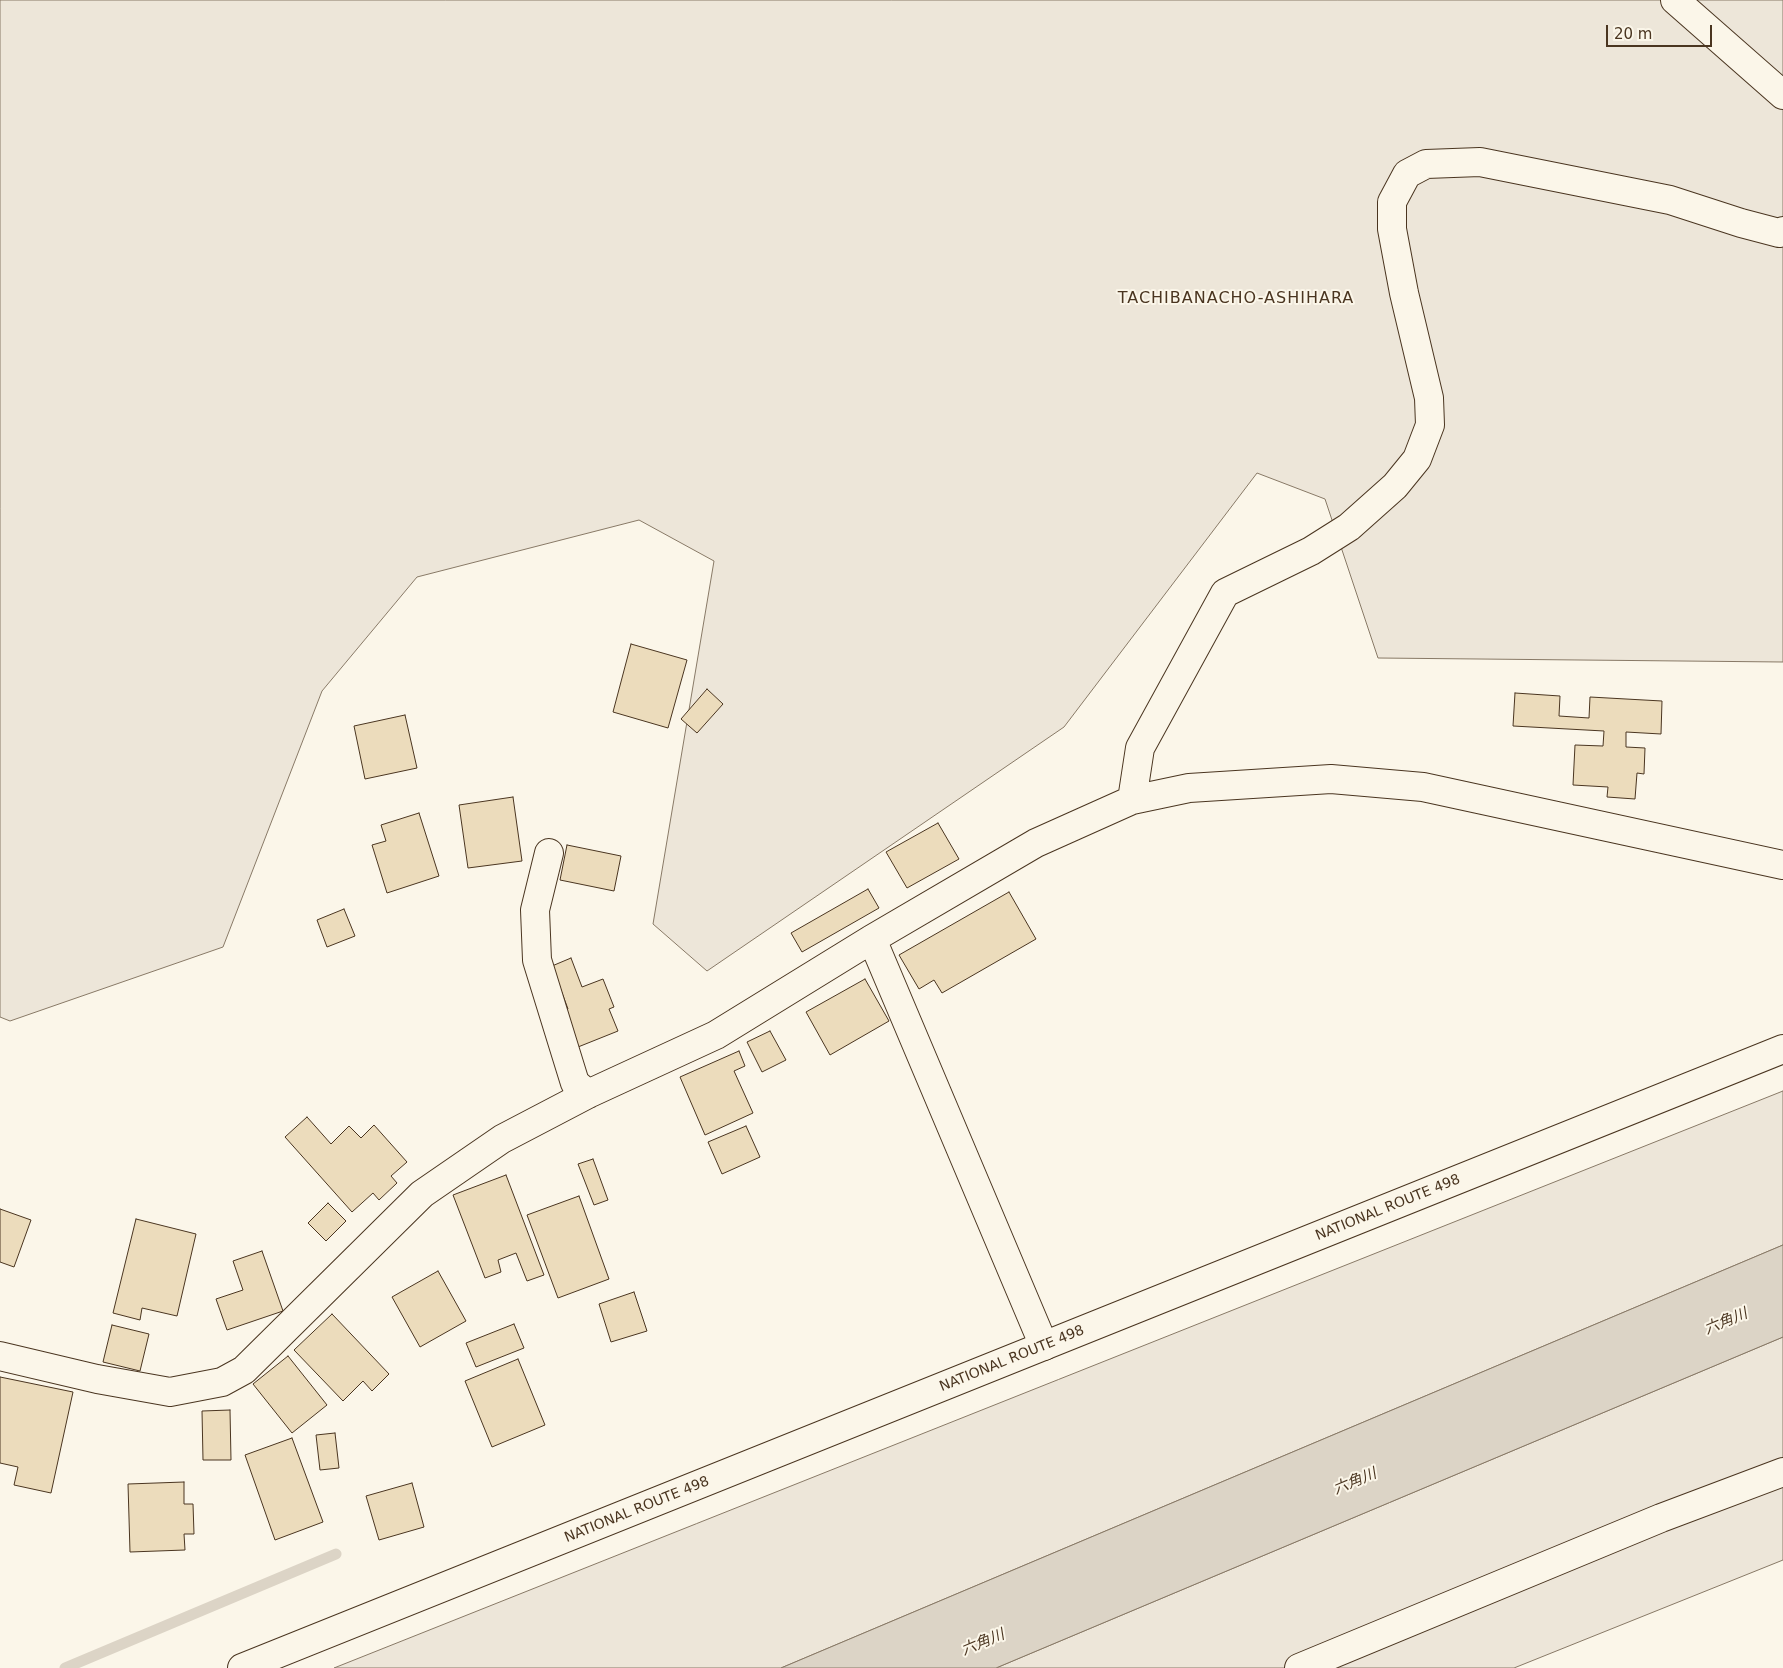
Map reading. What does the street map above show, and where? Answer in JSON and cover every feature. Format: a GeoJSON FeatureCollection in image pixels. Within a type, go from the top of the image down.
{"type":"FeatureCollection","features":[{"type":"Feature","properties":{"kind":"main road"},"geometry":{"type":"LineString","coordinates":[[1675,0],[1783,95]]}},
{"type":"Feature","properties":{"kind":"main road"},"geometry":{"type":"LineString","coordinates":[[1132,800],[1140,748],[1226,594],[1311,551],[1349,527],[1395,486],[1417,459],[1430,425],[1429,398],[1404,292],[1392,229],[1392,202],[1407,174],[1426,164],[1480,162],[1670,200],[1741,223],[1779,233],[1783,231]]}},
{"type":"Feature","properties":{"kind":"main road"},"geometry":{"type":"LineString","coordinates":[[0,1356],[97,1379],[170,1392],[222,1382],[244,1370],[422,1194],[502,1139],[588,1094],[716,1035],[872,939],[1036,843],[1132,800],[1189,788],[1331,779],[1423,787],[1783,866]]}},
{"type":"Feature","properties":{"kind":"main road"},"geometry":{"type":"LineString","coordinates":[[549,853],[535,910],[537,960],[575,1083],[588,1094]]}},
{"type":"Feature","properties":{"kind":"main road"},"geometry":{"type":"LineString","coordinates":[[872,939],[1044,1346]]}},
{"type":"Feature","properties":{"kind":"main road","name":"NATIONAL ROUTE 498"},"geometry":{"type":"LineString","coordinates":[[242,1668],[1783,1049]]}},
{"type":"Feature","properties":{"kind":"main road"},"geometry":{"type":"LineString","coordinates":[[1299,1668],[1661,1518],[1783,1472]]}},
{"type":"Feature","properties":{"kind":"shaded area"},"geometry":{"type":"Polygon","coordinates":[[[0,0],[1783,0],[1783,662],[1378,658],[1325,499],[1257,473],[1064,727],[707,971],[653,924],[714,561],[639,520],[417,577],[322,691],[223,947],[10,1021],[0,1017],[0,0]]]}},
{"type":"Feature","properties":{"kind":"shaded area"},"geometry":{"type":"Polygon","coordinates":[[[1783,1091],[1783,1245],[781,1668],[334,1668],[1783,1091]]]}},
{"type":"Feature","properties":{"kind":"shaded area"},"geometry":{"type":"Polygon","coordinates":[[[1783,1337],[1783,1560],[1514,1668],[996,1668],[1783,1337]]]}},
{"type":"Feature","properties":{"kind":"water","name":"六角川"},"geometry":{"type":"Polygon","coordinates":[[[1783,1245],[1783,1337],[996,1668],[781,1668],[1783,1245]]]}},
{"type":"Feature","properties":{"kind":"building"},"geometry":{"type":"Polygon","coordinates":[[[631,644],[687,660],[668,728],[613,712],[631,644]]]}},
{"type":"Feature","properties":{"kind":"building"},"geometry":{"type":"Polygon","coordinates":[[[707,689],[723,704],[697,733],[681,719],[707,689]]]}},
{"type":"Feature","properties":{"kind":"building"},"geometry":{"type":"Polygon","coordinates":[[[1515,693],[1560,696],[1559,716],[1589,718],[1590,697],[1662,701],[1661,734],[1626,732],[1626,747],[1645,748],[1644,774],[1637,773],[1635,799],[1607,797],[1608,787],[1573,785],[1575,745],[1603,746],[1604,731],[1513,726],[1515,693]]]}},
{"type":"Feature","properties":{"kind":"building"},"geometry":{"type":"Polygon","coordinates":[[[405,715],[417,768],[365,779],[354,726],[405,715]]]}},
{"type":"Feature","properties":{"kind":"building"},"geometry":{"type":"Polygon","coordinates":[[[513,797],[522,861],[468,868],[459,805],[513,797]]]}},
{"type":"Feature","properties":{"kind":"building"},"geometry":{"type":"Polygon","coordinates":[[[419,813],[439,876],[387,893],[372,845],[386,841],[381,825],[419,813]]]}},
{"type":"Feature","properties":{"kind":"building"},"geometry":{"type":"Polygon","coordinates":[[[938,823],[959,859],[907,888],[886,852],[938,823]]]}},
{"type":"Feature","properties":{"kind":"building"},"geometry":{"type":"Polygon","coordinates":[[[567,845],[621,856],[614,891],[560,880],[567,845]]]}},
{"type":"Feature","properties":{"kind":"building"},"geometry":{"type":"Polygon","coordinates":[[[868,889],[879,908],[802,952],[791,933],[868,889]]]}},
{"type":"Feature","properties":{"kind":"building"},"geometry":{"type":"Polygon","coordinates":[[[1009,892],[1036,939],[942,993],[934,980],[919,989],[899,955],[1009,892]]]}},
{"type":"Feature","properties":{"kind":"building"},"geometry":{"type":"Polygon","coordinates":[[[344,909],[355,936],[327,947],[317,920],[344,909]]]}},
{"type":"Feature","properties":{"kind":"building"},"geometry":{"type":"Polygon","coordinates":[[[571,958],[582,987],[603,979],[614,1007],[609,1009],[618,1031],[578,1047],[564,1011],[568,1009],[552,966],[571,958]]]}},
{"type":"Feature","properties":{"kind":"building"},"geometry":{"type":"Polygon","coordinates":[[[865,979],[889,1021],[830,1055],[806,1012],[865,979]]]}},
{"type":"Feature","properties":{"kind":"building"},"geometry":{"type":"Polygon","coordinates":[[[770,1031],[786,1060],[762,1072],[747,1042],[770,1031]]]}},
{"type":"Feature","properties":{"kind":"building"},"geometry":{"type":"Polygon","coordinates":[[[739,1051],[745,1066],[734,1071],[753,1113],[705,1135],[680,1077],[739,1051]]]}},
{"type":"Feature","properties":{"kind":"building"},"geometry":{"type":"Polygon","coordinates":[[[307,1117],[331,1144],[349,1126],[361,1138],[374,1125],[407,1162],[391,1176],[397,1183],[379,1200],[373,1193],[352,1212],[285,1137],[307,1117]]]}},
{"type":"Feature","properties":{"kind":"building"},"geometry":{"type":"Polygon","coordinates":[[[746,1126],[760,1157],[722,1174],[708,1142],[746,1126]]]}},
{"type":"Feature","properties":{"kind":"building"},"geometry":{"type":"Polygon","coordinates":[[[593,1159],[608,1200],[594,1205],[578,1164],[593,1159]]]}},
{"type":"Feature","properties":{"kind":"building"},"geometry":{"type":"Polygon","coordinates":[[[506,1175],[544,1275],[527,1281],[516,1253],[498,1260],[501,1272],[485,1278],[453,1195],[506,1175]]]}},
{"type":"Feature","properties":{"kind":"building"},"geometry":{"type":"Polygon","coordinates":[[[579,1196],[609,1279],[558,1298],[527,1215],[579,1196]]]}},
{"type":"Feature","properties":{"kind":"building"},"geometry":{"type":"Polygon","coordinates":[[[328,1203],[346,1221],[326,1241],[308,1223],[328,1203]]]}},
{"type":"Feature","properties":{"kind":"building"},"geometry":{"type":"Polygon","coordinates":[[[0,1209],[31,1220],[14,1267],[0,1262],[0,1209]]]}},
{"type":"Feature","properties":{"kind":"building"},"geometry":{"type":"Polygon","coordinates":[[[136,1219],[196,1234],[177,1316],[142,1308],[140,1320],[113,1313],[136,1219]]]}},
{"type":"Feature","properties":{"kind":"building"},"geometry":{"type":"Polygon","coordinates":[[[262,1251],[283,1311],[227,1330],[216,1299],[243,1290],[233,1261],[262,1251]]]}},
{"type":"Feature","properties":{"kind":"building"},"geometry":{"type":"Polygon","coordinates":[[[438,1271],[466,1321],[420,1347],[392,1297],[438,1271]]]}},
{"type":"Feature","properties":{"kind":"building"},"geometry":{"type":"Polygon","coordinates":[[[634,1292],[647,1331],[611,1342],[599,1304],[634,1292]]]}},
{"type":"Feature","properties":{"kind":"building"},"geometry":{"type":"Polygon","coordinates":[[[332,1314],[389,1374],[372,1391],[363,1381],[343,1401],[294,1350],[332,1314]]]}},
{"type":"Feature","properties":{"kind":"building"},"geometry":{"type":"Polygon","coordinates":[[[514,1324],[524,1348],[476,1367],[466,1343],[514,1324]]]}},
{"type":"Feature","properties":{"kind":"building"},"geometry":{"type":"Polygon","coordinates":[[[112,1325],[149,1334],[140,1371],[103,1362],[112,1325]]]}},
{"type":"Feature","properties":{"kind":"building"},"geometry":{"type":"Polygon","coordinates":[[[288,1356],[327,1405],[292,1433],[253,1384],[288,1356]]]}},
{"type":"Feature","properties":{"kind":"building"},"geometry":{"type":"Polygon","coordinates":[[[518,1359],[545,1425],[492,1447],[465,1381],[518,1359]]]}},
{"type":"Feature","properties":{"kind":"building"},"geometry":{"type":"Polygon","coordinates":[[[0,1377],[73,1392],[51,1493],[14,1485],[18,1467],[0,1463],[0,1377]]]}},
{"type":"Feature","properties":{"kind":"building"},"geometry":{"type":"Polygon","coordinates":[[[230,1410],[231,1460],[203,1460],[202,1411],[230,1410]]]}},
{"type":"Feature","properties":{"kind":"building"},"geometry":{"type":"Polygon","coordinates":[[[335,1433],[339,1468],[320,1470],[316,1435],[335,1433]]]}},
{"type":"Feature","properties":{"kind":"building"},"geometry":{"type":"Polygon","coordinates":[[[292,1438],[323,1522],[275,1540],[245,1455],[292,1438]]]}},
{"type":"Feature","properties":{"kind":"building"},"geometry":{"type":"Polygon","coordinates":[[[184,1482],[184,1504],[193,1504],[194,1534],[184,1534],[185,1550],[130,1552],[128,1484],[184,1482]]]}},
{"type":"Feature","properties":{"kind":"building"},"geometry":{"type":"Polygon","coordinates":[[[412,1483],[424,1527],[379,1540],[366,1496],[412,1483]]]}},
{"type":"Feature","properties":{"kind":"waterway"},"geometry":{"type":"LineString","coordinates":[[65,1668],[336,1554]]}},
{"type":"Feature","properties":{"kind":"district","name":"TACHIBANACHO-ASHIHARA"},"geometry":{"type":"Point","coordinates":[1236,299]}}]}
